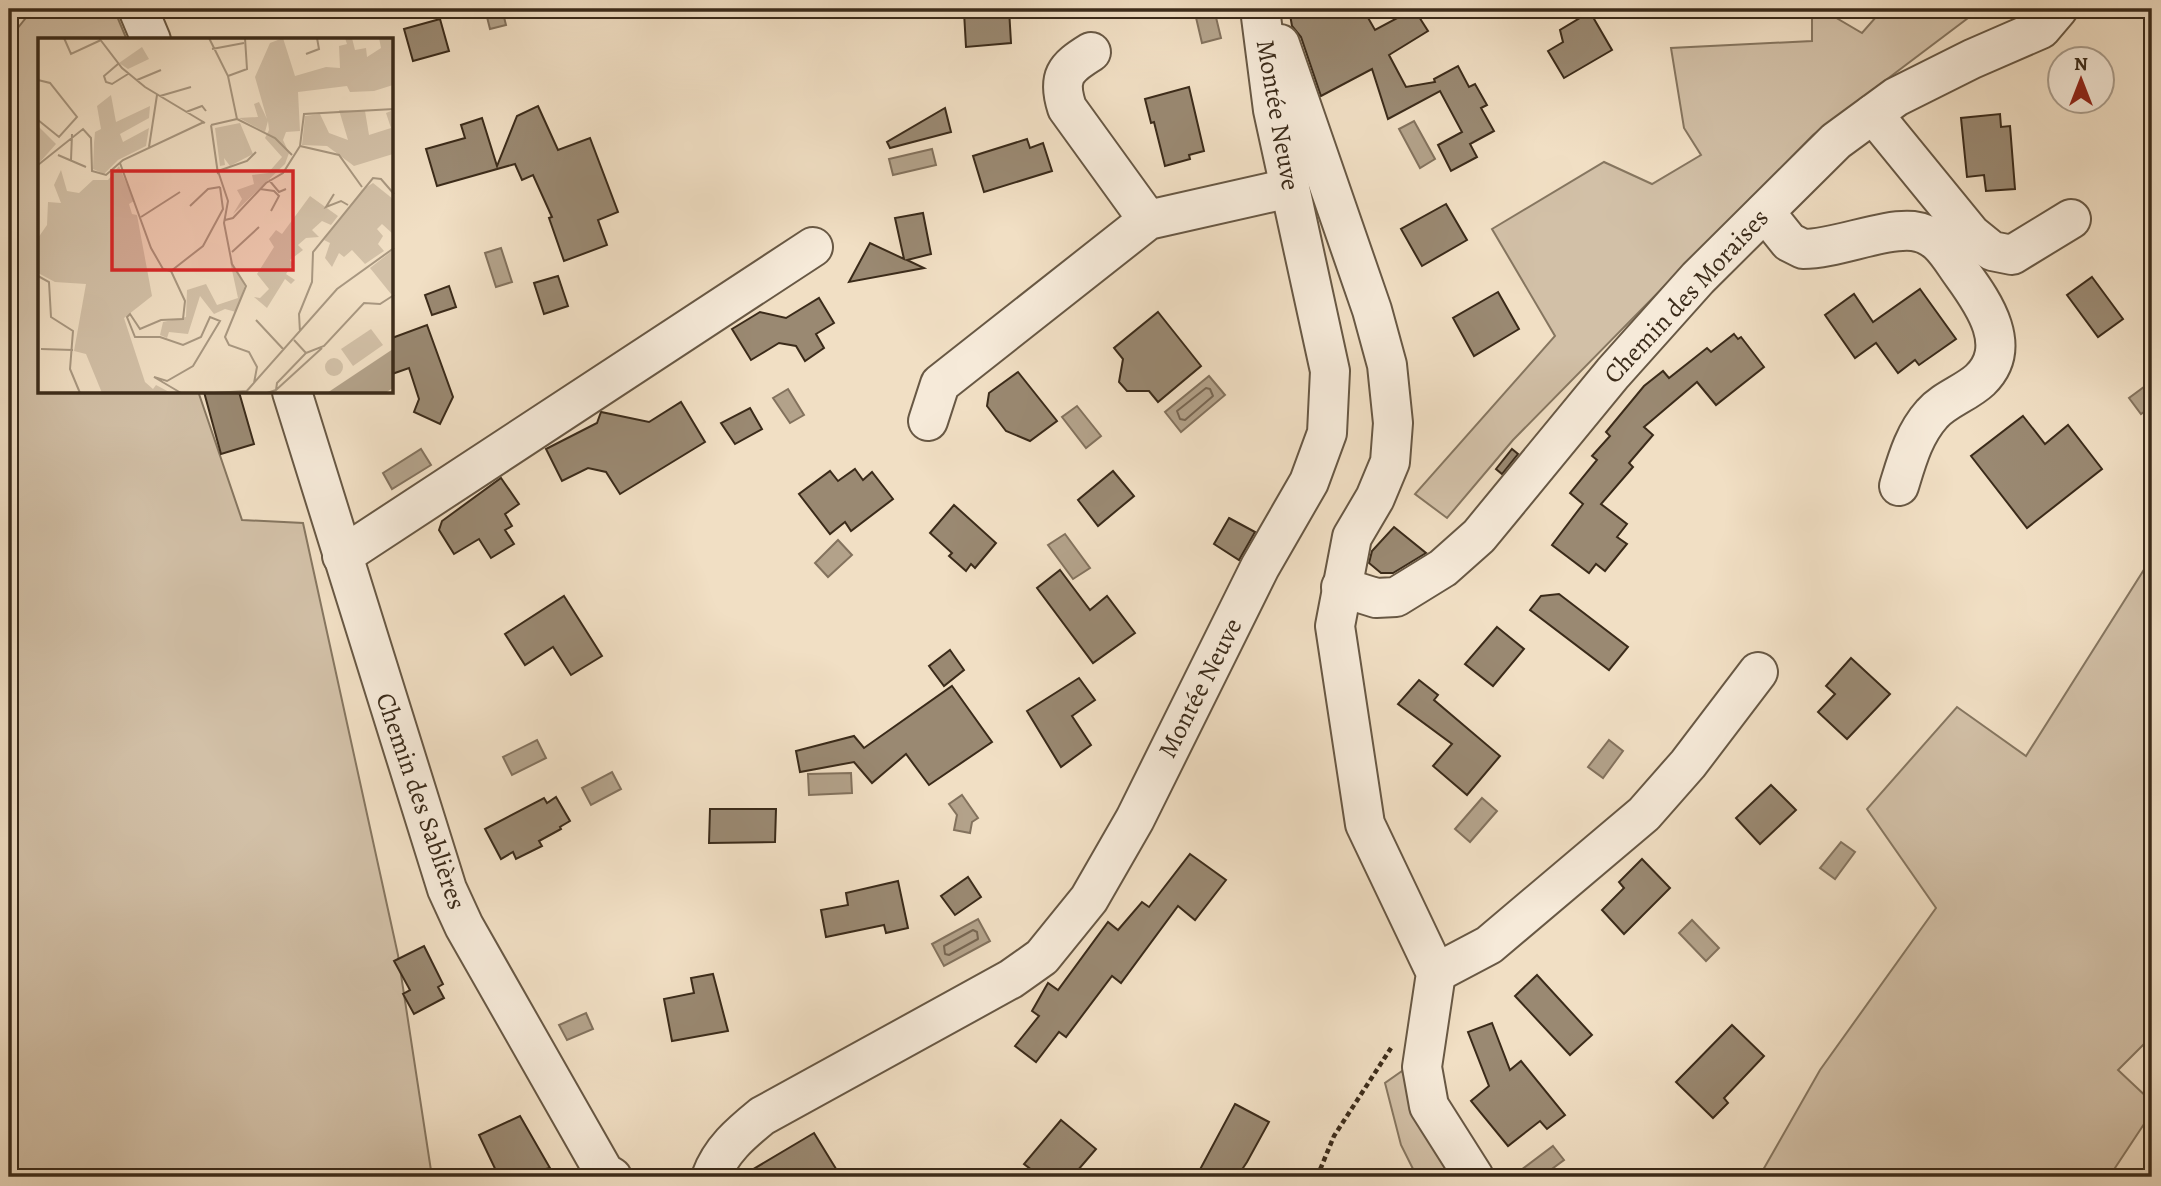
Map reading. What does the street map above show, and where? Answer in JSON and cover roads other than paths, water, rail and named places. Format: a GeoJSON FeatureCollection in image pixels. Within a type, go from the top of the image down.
{"type":"FeatureCollection","features":[{"type":"Feature","properties":{"kind":"street"},"geometry":{"type":"LineString","coordinates":[[138,9],[150,38]]}},
{"type":"Feature","properties":{"kind":"street"},"geometry":{"type":"LineString","coordinates":[[1262,9],[1287,60],[1335,208],[1372,310],[1387,365],[1393,423],[1390,462],[1375,498],[1352,537],[1335,625],[1366,824],[1436,973],[1422,1067],[1429,1106],[1474,1177]]}},
{"type":"Feature","properties":{"kind":"street","name":"Montée Neuve"},"geometry":{"type":"LineString","coordinates":[[711,1177],[720,1158],[736,1136],[762,1116],[1012,979],[1042,957],[1089,899],[1135,819],[1260,567],[1320,456],[1329,422],[1330,371],[1273,110],[1262,9]]}},
{"type":"Feature","properties":{"kind":"street","name":"Chemin des Moraises"},"geometry":{"type":"LineString","coordinates":[[1340,596],[1396,597],[1443,568],[1479,536],[1613,373],[1689,288],[1836,141],[1896,97],[1961,64],[2041,29],[2058,9]]}},
{"type":"Feature","properties":{"kind":"street"},"geometry":{"type":"LineString","coordinates":[[1091,52],[1071,65],[1064,77],[1061,89],[1067,108],[1149,220]]}},
{"type":"Feature","properties":{"kind":"street"},"geometry":{"type":"LineString","coordinates":[[1873,114],[1971,234],[1992,251],[2012,255],[2071,219]]}},
{"type":"Feature","properties":{"kind":"street"},"geometry":{"type":"LineString","coordinates":[[928,421],[940,384],[1149,220],[1290,188]]}},
{"type":"Feature","properties":{"kind":"street"},"geometry":{"type":"LineString","coordinates":[[1765,212],[1789,242],[1803,249],[1912,231],[1935,237],[1986,306],[1992,320],[1995,341],[1992,358],[1982,378],[1934,411],[1919,430],[1899,486]]}},
{"type":"Feature","properties":{"kind":"street"},"geometry":{"type":"LineString","coordinates":[[342,556],[813,247]]}},
{"type":"Feature","properties":{"kind":"street","name":"Chemin des Sablières"},"geometry":{"type":"LineString","coordinates":[[293,394],[447,889],[471,938],[604,1172],[612,1177]]}},
{"type":"Feature","properties":{"kind":"street"},"geometry":{"type":"LineString","coordinates":[[1436,973],[1489,945],[1644,814],[1688,764],[1758,672]]}},
{"type":"Feature","properties":{"kind":"water"},"geometry":{"type":"Polygon","coordinates":[[[485,9],[502,9],[506,25],[490,29],[485,9]]]}},
{"type":"Feature","properties":{"kind":"water"},"geometry":{"type":"Polygon","coordinates":[[[1194,9],[1214,9],[1221,38],[1202,43],[1194,9]]]}},
{"type":"Feature","properties":{"kind":"water"},"geometry":{"type":"Polygon","coordinates":[[[1414,121],[1435,159],[1420,168],[1399,129],[1414,121]]]}},
{"type":"Feature","properties":{"kind":"water"},"geometry":{"type":"Polygon","coordinates":[[[932,149],[936,165],[893,175],[889,159],[932,149]]]}},
{"type":"Feature","properties":{"kind":"water"},"geometry":{"type":"Polygon","coordinates":[[[501,248],[512,282],[496,287],[485,253],[501,248]]]}},
{"type":"Feature","properties":{"kind":"water"},"geometry":{"type":"Polygon","coordinates":[[[1209,376],[1225,395],[1181,432],[1165,412],[1209,376]]]}},
{"type":"Feature","properties":{"kind":"water"},"geometry":{"type":"Polygon","coordinates":[[[2152,381],[2152,406],[2141,414],[2129,398],[2152,381]]]}},
{"type":"Feature","properties":{"kind":"water"},"geometry":{"type":"Polygon","coordinates":[[[788,389],[804,415],[790,423],[773,398],[788,389]]]}},
{"type":"Feature","properties":{"kind":"water"},"geometry":{"type":"Polygon","coordinates":[[[1077,406],[1101,436],[1086,448],[1062,417],[1077,406]]]}},
{"type":"Feature","properties":{"kind":"water"},"geometry":{"type":"Polygon","coordinates":[[[421,449],[431,465],[392,489],[383,473],[421,449]]]}},
{"type":"Feature","properties":{"kind":"water"},"geometry":{"type":"Polygon","coordinates":[[[1065,534],[1090,568],[1073,579],[1048,545],[1065,534]]]}},
{"type":"Feature","properties":{"kind":"water"},"geometry":{"type":"Polygon","coordinates":[[[838,540],[852,555],[828,577],[815,563],[838,540]]]}},
{"type":"Feature","properties":{"kind":"water"},"geometry":{"type":"Polygon","coordinates":[[[537,740],[546,758],[512,775],[503,757],[537,740]]]}},
{"type":"Feature","properties":{"kind":"water"},"geometry":{"type":"Polygon","coordinates":[[[1609,740],[1623,751],[1603,778],[1588,767],[1609,740]]]}},
{"type":"Feature","properties":{"kind":"water"},"geometry":{"type":"Polygon","coordinates":[[[612,772],[621,789],[591,805],[582,788],[612,772]]]}},
{"type":"Feature","properties":{"kind":"water"},"geometry":{"type":"Polygon","coordinates":[[[851,773],[852,793],[809,795],[808,774],[851,773]]]}},
{"type":"Feature","properties":{"kind":"water"},"geometry":{"type":"Polygon","coordinates":[[[962,795],[978,818],[972,822],[970,833],[954,830],[957,815],[949,804],[962,795]]]}},
{"type":"Feature","properties":{"kind":"water"},"geometry":{"type":"Polygon","coordinates":[[[1482,798],[1497,811],[1470,842],[1455,829],[1482,798]]]}},
{"type":"Feature","properties":{"kind":"water"},"geometry":{"type":"Polygon","coordinates":[[[1841,842],[1855,852],[1835,879],[1820,868],[1841,842]]]}},
{"type":"Feature","properties":{"kind":"water"},"geometry":{"type":"Polygon","coordinates":[[[978,919],[990,941],[944,966],[932,944],[978,919]]]}},
{"type":"Feature","properties":{"kind":"water"},"geometry":{"type":"Polygon","coordinates":[[[1692,920],[1719,948],[1706,961],[1679,933],[1692,920]]]}},
{"type":"Feature","properties":{"kind":"water"},"geometry":{"type":"Polygon","coordinates":[[[586,1013],[593,1029],[567,1040],[559,1025],[586,1013]]]}},
{"type":"Feature","properties":{"kind":"water"},"geometry":{"type":"Polygon","coordinates":[[[1553,1146],[1564,1160],[1541,1177],[1526,1177],[1521,1170],[1553,1146]]]}}]}
